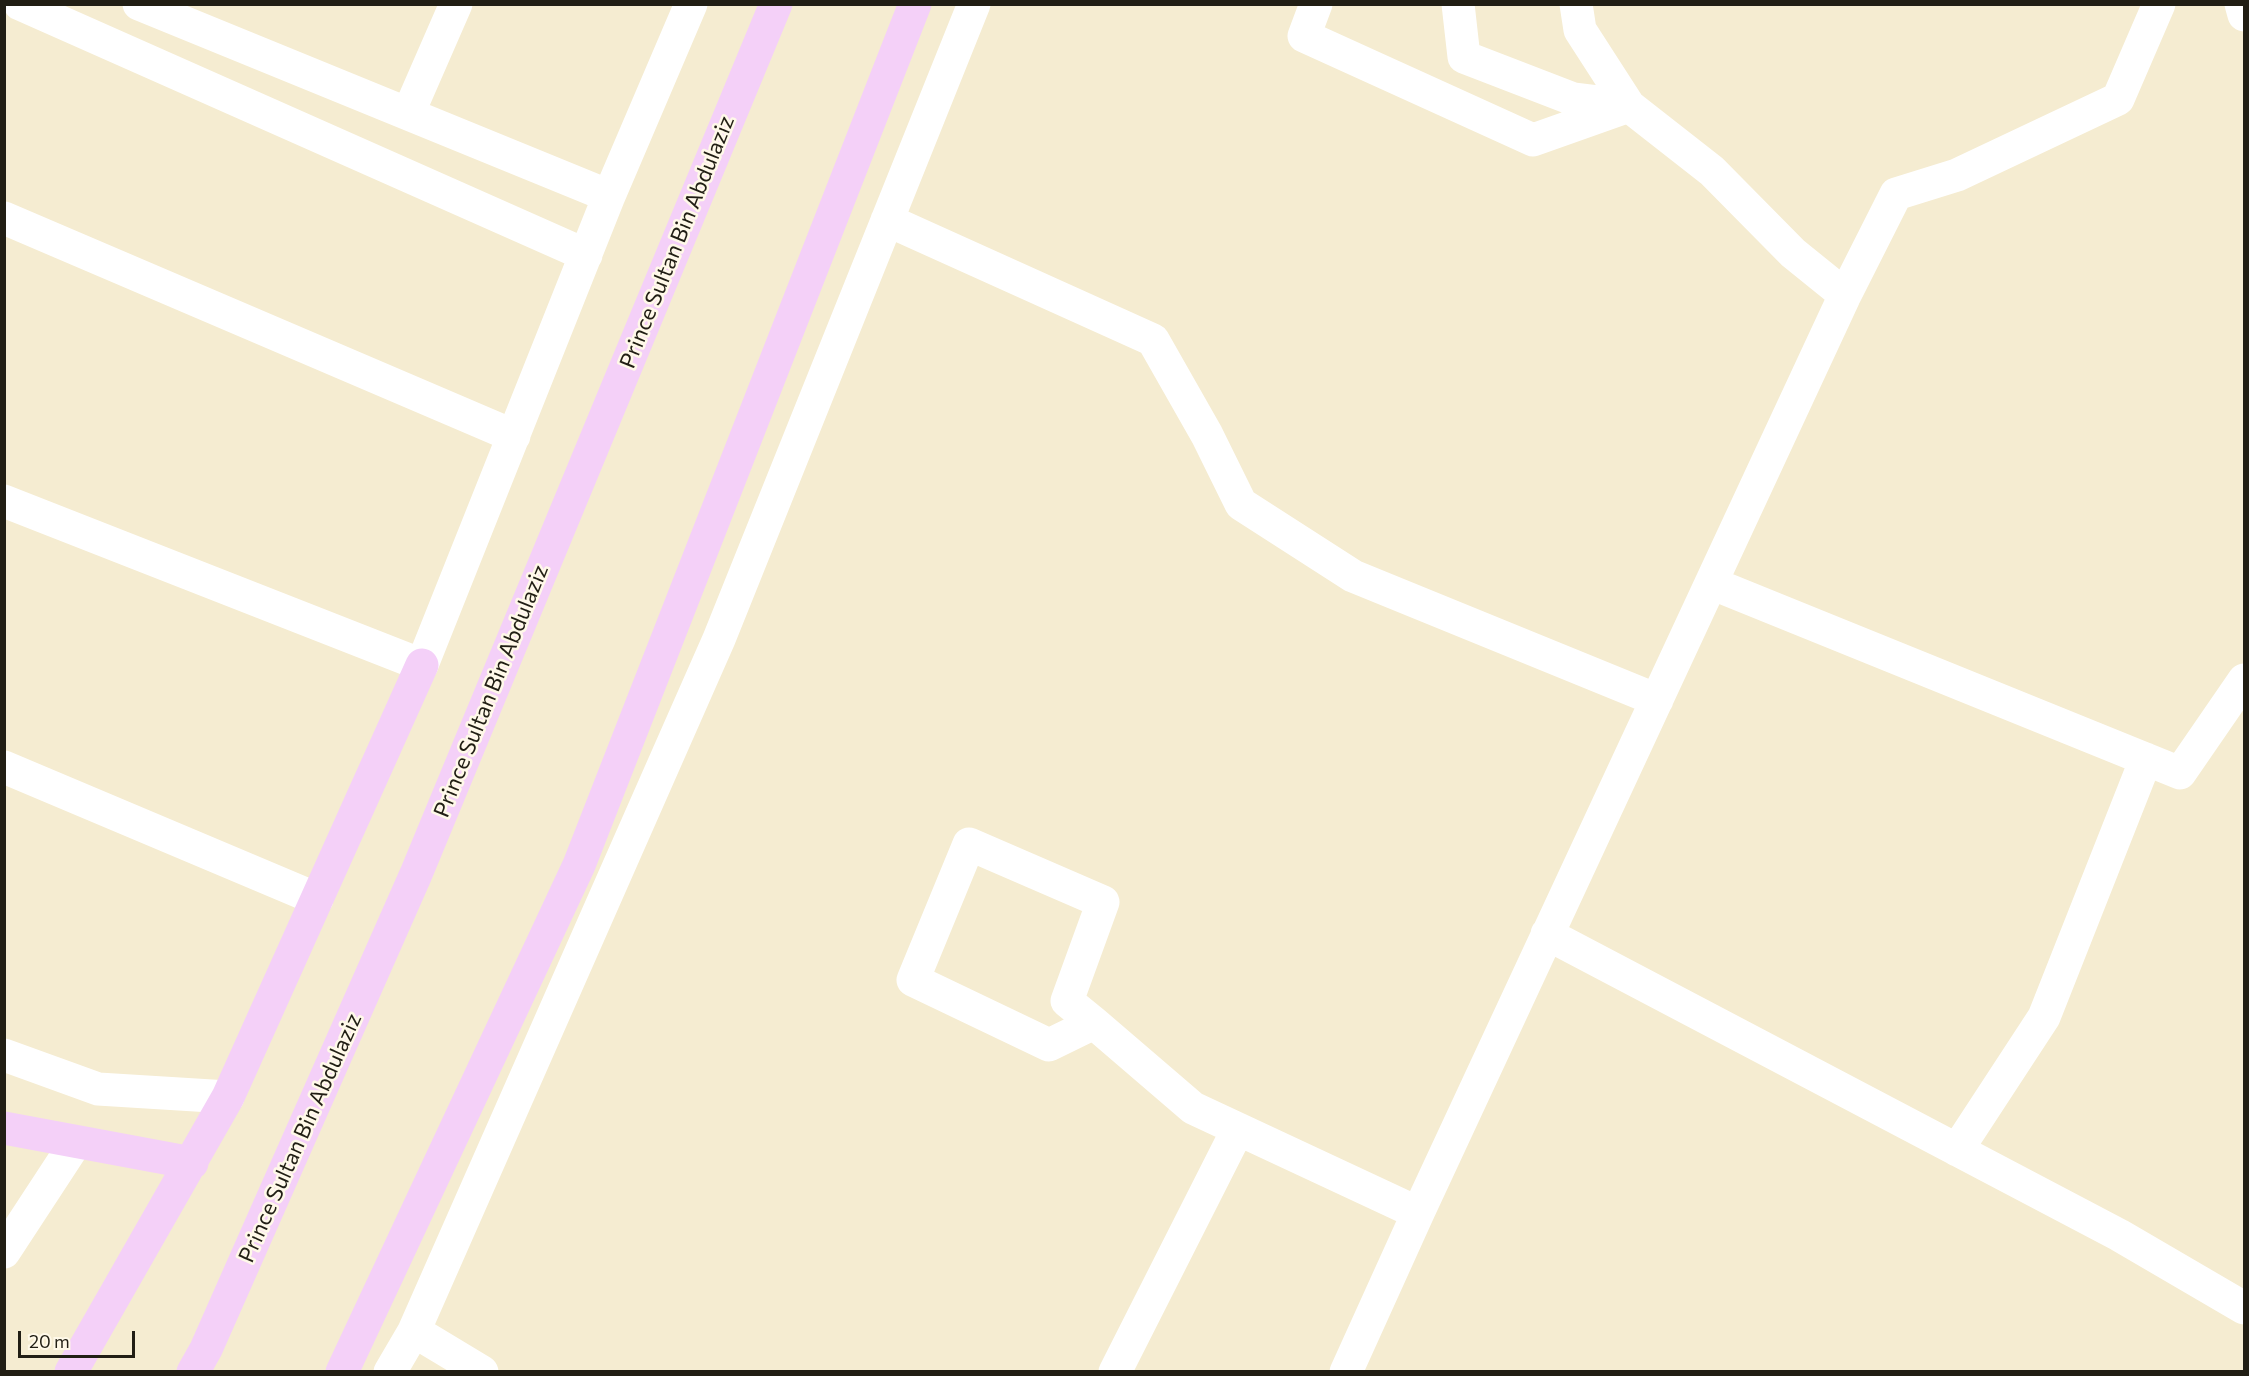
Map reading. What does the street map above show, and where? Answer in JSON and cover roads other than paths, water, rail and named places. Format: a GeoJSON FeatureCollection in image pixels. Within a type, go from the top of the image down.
{"type":"FeatureCollection","features":[{"type":"Feature","properties":{"kind":"main road","name":"Prince Sultan Bin Abdulaziz"},"geometry":{"type":"LineString","coordinates":[[193,1371],[206,1349],[416,874],[776,4]]}},
{"type":"Feature","properties":{"kind":"main road"},"geometry":{"type":"LineString","coordinates":[[342,1371],[579,865],[915,4]]}},
{"type":"Feature","properties":{"kind":"main road"},"geometry":{"type":"LineString","coordinates":[[71,1371],[228,1097],[422,665]]}},
{"type":"Feature","properties":{"kind":"main road"},"geometry":{"type":"LineString","coordinates":[[4,1128],[192,1163]]}},
{"type":"Feature","properties":{"kind":"street"},"geometry":{"type":"LineString","coordinates":[[20,4],[586,255]]}},
{"type":"Feature","properties":{"kind":"street"},"geometry":{"type":"LineString","coordinates":[[408,114],[456,4]]}},
{"type":"Feature","properties":{"kind":"street"},"geometry":{"type":"LineString","coordinates":[[4,501],[422,665],[609,196],[691,4]]}},
{"type":"Feature","properties":{"kind":"street"},"geometry":{"type":"LineString","coordinates":[[390,1371],[414,1331],[719,639],[974,4]]}},
{"type":"Feature","properties":{"kind":"street"},"geometry":{"type":"LineString","coordinates":[[1316,4],[1304,36],[1533,140],[1629,106]]}},
{"type":"Feature","properties":{"kind":"street"},"geometry":{"type":"LineString","coordinates":[[1458,4],[1464,57],[1573,99],[1629,106]]}},
{"type":"Feature","properties":{"kind":"street"},"geometry":{"type":"LineString","coordinates":[[1576,4],[1580,30],[1629,106],[1712,171],[1793,253],[1845,295]]}},
{"type":"Feature","properties":{"kind":"street"},"geometry":{"type":"LineString","coordinates":[[1353,1368],[1418,1213],[1547,934],[1845,295],[1896,194],[1957,175],[2118,99],[2159,4]]}},
{"type":"Feature","properties":{"kind":"street"},"geometry":{"type":"LineString","coordinates":[[2241,4],[2244,15]]}},
{"type":"Feature","properties":{"kind":"street"},"geometry":{"type":"LineString","coordinates":[[153,7],[609,196]]}},
{"type":"Feature","properties":{"kind":"street"},"geometry":{"type":"LineString","coordinates":[[4,219],[514,436]]}},
{"type":"Feature","properties":{"kind":"street"},"geometry":{"type":"LineString","coordinates":[[887,220],[1153,340],[1207,435],[1241,504],[1353,576],[1657,700]]}},
{"type":"Feature","properties":{"kind":"street"},"geometry":{"type":"LineString","coordinates":[[1711,583],[2180,773],[2244,680]]}},
{"type":"Feature","properties":{"kind":"street"},"geometry":{"type":"LineString","coordinates":[[1957,1150],[2044,1017],[2146,759]]}},
{"type":"Feature","properties":{"kind":"street"},"geometry":{"type":"LineString","coordinates":[[4,767],[317,900]]}},
{"type":"Feature","properties":{"kind":"street"},"geometry":{"type":"LineString","coordinates":[[1094,1023],[1049,1045],[913,980],[969,844],[1103,902],[1067,1001],[1094,1023],[1193,1108],[1418,1213]]}},
{"type":"Feature","properties":{"kind":"street"},"geometry":{"type":"LineString","coordinates":[[1547,934],[2119,1235],[2244,1308]]}},
{"type":"Feature","properties":{"kind":"street"},"geometry":{"type":"LineString","coordinates":[[4,1055],[99,1089],[228,1097]]}},
{"type":"Feature","properties":{"kind":"street"},"geometry":{"type":"LineString","coordinates":[[1115,1371],[1238,1129]]}},
{"type":"Feature","properties":{"kind":"street"},"geometry":{"type":"LineString","coordinates":[[4,1252],[76,1142]]}},
{"type":"Feature","properties":{"kind":"street"},"geometry":{"type":"LineString","coordinates":[[414,1331],[482,1371]]}}]}
